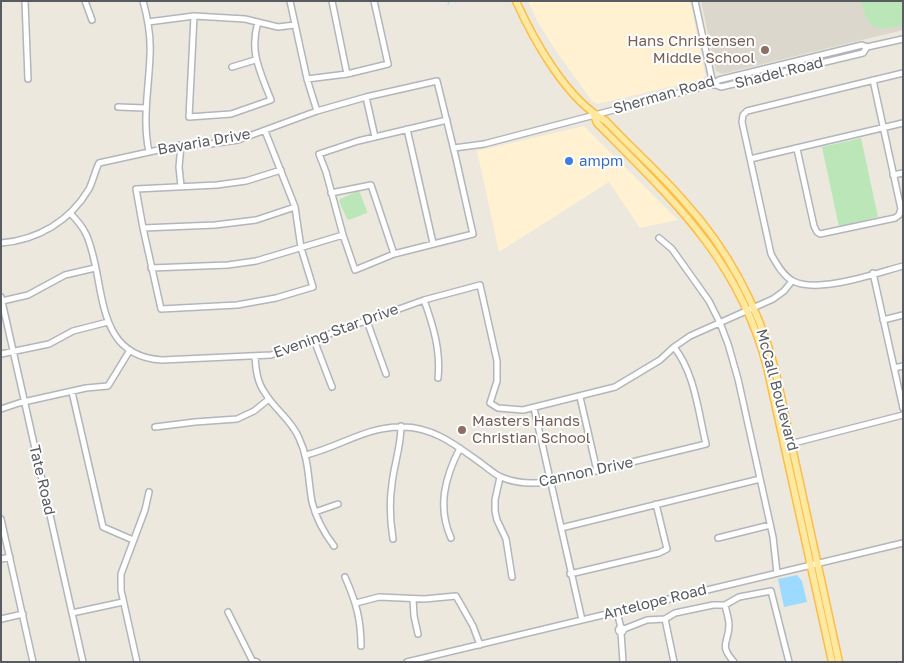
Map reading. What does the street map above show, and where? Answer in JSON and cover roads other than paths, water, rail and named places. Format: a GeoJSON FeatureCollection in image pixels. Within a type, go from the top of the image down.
{"type":"FeatureCollection","features":[{"type":"Feature","properties":{"kind":"main road","name":"McCall Boulevard"},"geometry":{"type":"LineString","coordinates":[[516,1],[532,33],[551,64],[594,115],[597,123],[699,230],[751,309]]}},
{"type":"Feature","properties":{"kind":"main road","name":"McCall Boulevard"},"geometry":{"type":"LineString","coordinates":[[594,115],[606,122],[693,210],[715,239],[737,274],[751,309],[788,444],[814,564],[832,662]]}},
{"type":"Feature","properties":{"kind":"main road"},"geometry":{"type":"LineString","coordinates":[[677,205],[683,206],[705,233],[715,239]]}},
{"type":"Feature","properties":{"kind":"main road","name":"McCall Boulevard"},"geometry":{"type":"LineString","coordinates":[[814,564],[839,662]]}},
{"type":"Feature","properties":{"kind":"street"},"geometry":{"type":"LineString","coordinates":[[25,1],[28,79]]}},
{"type":"Feature","properties":{"kind":"street"},"geometry":{"type":"LineString","coordinates":[[85,1],[92,20]]}},
{"type":"Feature","properties":{"kind":"street"},"geometry":{"type":"LineString","coordinates":[[143,1],[148,22],[150,55],[145,129],[149,152]]}},
{"type":"Feature","properties":{"kind":"street"},"geometry":{"type":"LineString","coordinates":[[290,1],[307,79],[317,111]]}},
{"type":"Feature","properties":{"kind":"street"},"geometry":{"type":"LineString","coordinates":[[332,1],[347,74]]}},
{"type":"Feature","properties":{"kind":"street"},"geometry":{"type":"LineString","coordinates":[[307,79],[347,74],[388,64],[374,1]]}},
{"type":"Feature","properties":{"kind":"street","name":"Shadel Road"},"geometry":{"type":"LineString","coordinates":[[695,1],[713,84]]}},
{"type":"Feature","properties":{"kind":"street"},"geometry":{"type":"LineString","coordinates":[[148,22],[174,17],[194,16],[245,19],[278,27],[295,25]]}},
{"type":"Feature","properties":{"kind":"street"},"geometry":{"type":"LineString","coordinates":[[194,16],[189,117],[231,114],[271,100],[255,60],[254,34],[258,22]]}},
{"type":"Feature","properties":{"kind":"street","name":"Sherman Road"},"geometry":{"type":"LineString","coordinates":[[454,148],[484,144],[713,84],[719,80],[862,45],[867,47],[903,39]]}},
{"type":"Feature","properties":{"kind":"street"},"geometry":{"type":"LineString","coordinates":[[232,67],[255,60]]}},
{"type":"Feature","properties":{"kind":"street"},"geometry":{"type":"LineString","coordinates":[[903,73],[747,110],[743,115],[742,122],[771,254],[778,266],[792,281],[819,285],[903,266]]}},
{"type":"Feature","properties":{"kind":"street"},"geometry":{"type":"LineString","coordinates":[[797,149],[814,226],[820,234],[895,218],[899,215],[901,209],[873,80]]}},
{"type":"Feature","properties":{"kind":"street","name":"Bavaria Drive"},"geometry":{"type":"LineString","coordinates":[[1,243],[34,236],[58,224],[70,213],[89,188],[99,163],[181,145],[210,144],[238,140],[317,111],[366,97],[437,81],[447,120]]}},
{"type":"Feature","properties":{"kind":"street"},"geometry":{"type":"LineString","coordinates":[[366,97],[375,137]]}},
{"type":"Feature","properties":{"kind":"street"},"geometry":{"type":"LineString","coordinates":[[118,107],[146,108]]}},
{"type":"Feature","properties":{"kind":"street"},"geometry":{"type":"LineString","coordinates":[[447,120],[473,234],[394,254],[355,270],[319,154],[345,144],[447,120]]}},
{"type":"Feature","properties":{"kind":"street"},"geometry":{"type":"LineString","coordinates":[[750,159],[903,123]]}},
{"type":"Feature","properties":{"kind":"street"},"geometry":{"type":"LineString","coordinates":[[408,129],[433,243]]}},
{"type":"Feature","properties":{"kind":"street"},"geometry":{"type":"LineString","coordinates":[[265,131],[281,170],[294,207],[301,248],[313,287],[276,298],[237,305],[161,309],[136,189],[217,185],[246,181],[281,170]]}},
{"type":"Feature","properties":{"kind":"street"},"geometry":{"type":"LineString","coordinates":[[181,145],[179,167],[181,186]]}},
{"type":"Feature","properties":{"kind":"street"},"geometry":{"type":"LineString","coordinates":[[893,175],[903,173]]}},
{"type":"Feature","properties":{"kind":"street"},"geometry":{"type":"LineString","coordinates":[[331,193],[371,185],[394,254]]}},
{"type":"Feature","properties":{"kind":"street"},"geometry":{"type":"LineString","coordinates":[[143,228],[215,225],[256,220],[294,207]]}},
{"type":"Feature","properties":{"kind":"street"},"geometry":{"type":"LineString","coordinates":[[1,409],[25,402],[108,386],[130,350],[118,339],[108,322],[85,232],[70,213]]}},
{"type":"Feature","properties":{"kind":"street"},"geometry":{"type":"LineString","coordinates":[[152,268],[228,265],[256,261],[343,234]]}},
{"type":"Feature","properties":{"kind":"street"},"geometry":{"type":"LineString","coordinates":[[659,238],[672,250],[709,301],[720,323],[734,364],[770,525],[777,573]]}},
{"type":"Feature","properties":{"kind":"street"},"geometry":{"type":"LineString","coordinates":[[2,299],[28,295],[65,276],[95,268]]}},
{"type":"Feature","properties":{"kind":"street"},"geometry":{"type":"LineString","coordinates":[[873,274],[903,408]]}},
{"type":"Feature","properties":{"kind":"street"},"geometry":{"type":"LineString","coordinates":[[582,620],[570,574],[534,408],[615,387],[660,360],[690,336],[773,299],[784,291],[792,281]]}},
{"type":"Feature","properties":{"kind":"street","name":"Evening Star Drive"},"geometry":{"type":"LineString","coordinates":[[130,350],[155,360],[255,357],[278,353],[424,300],[480,286],[497,361],[497,381],[490,403],[498,408],[515,411],[534,408]]}},
{"type":"Feature","properties":{"kind":"street","name":"Tate Road"},"geometry":{"type":"LineString","coordinates":[[2,299],[83,662]]}},
{"type":"Feature","properties":{"kind":"street"},"geometry":{"type":"LineString","coordinates":[[424,300],[440,364],[438,378]]}},
{"type":"Feature","properties":{"kind":"street"},"geometry":{"type":"LineString","coordinates":[[883,320],[903,315]]}},
{"type":"Feature","properties":{"kind":"street"},"geometry":{"type":"LineString","coordinates":[[367,321],[386,374]]}},
{"type":"Feature","properties":{"kind":"street"},"geometry":{"type":"LineString","coordinates":[[1,354],[49,344],[73,331],[108,322]]}},
{"type":"Feature","properties":{"kind":"street"},"geometry":{"type":"LineString","coordinates":[[314,340],[332,387]]}},
{"type":"Feature","properties":{"kind":"street","name":"Cannon Drive"},"geometry":{"type":"LineString","coordinates":[[306,455],[335,446],[353,436],[368,431],[401,426],[426,430],[444,438],[500,477],[523,483],[550,482],[706,444],[689,372],[682,357],[674,347]]}},
{"type":"Feature","properties":{"kind":"street"},"geometry":{"type":"LineString","coordinates":[[255,357],[260,384],[269,399],[290,422],[298,435],[306,455],[315,512],[325,534],[334,546]]}},
{"type":"Feature","properties":{"kind":"street"},"geometry":{"type":"LineString","coordinates":[[894,368],[903,366]]}},
{"type":"Feature","properties":{"kind":"street"},"geometry":{"type":"LineString","coordinates":[[72,392],[103,528],[134,540]]}},
{"type":"Feature","properties":{"kind":"street"},"geometry":{"type":"LineString","coordinates":[[580,397],[597,471]]}},
{"type":"Feature","properties":{"kind":"street"},"geometry":{"type":"LineString","coordinates":[[155,427],[237,419],[254,411],[269,399]]}},
{"type":"Feature","properties":{"kind":"street"},"geometry":{"type":"LineString","coordinates":[[788,444],[903,415]]}},
{"type":"Feature","properties":{"kind":"street"},"geometry":{"type":"LineString","coordinates":[[392,539],[390,504],[393,477],[401,443],[401,426]]}},
{"type":"Feature","properties":{"kind":"street"},"geometry":{"type":"LineString","coordinates":[[451,538],[445,525],[444,499],[449,472],[460,448]]}},
{"type":"Feature","properties":{"kind":"street"},"geometry":{"type":"LineString","coordinates":[[500,477],[496,490],[495,510],[497,520],[506,539],[512,577]]}},
{"type":"Feature","properties":{"kind":"street"},"geometry":{"type":"LineString","coordinates":[[560,528],[760,479]]}},
{"type":"Feature","properties":{"kind":"street"},"geometry":{"type":"LineString","coordinates":[[137,662],[123,602],[121,574],[146,510],[149,492]]}},
{"type":"Feature","properties":{"kind":"street"},"geometry":{"type":"LineString","coordinates":[[315,512],[338,504]]}},
{"type":"Feature","properties":{"kind":"street"},"geometry":{"type":"LineString","coordinates":[[570,574],[666,549],[656,504]]}},
{"type":"Feature","properties":{"kind":"street"},"geometry":{"type":"LineString","coordinates":[[1,519],[33,662]]}},
{"type":"Feature","properties":{"kind":"street"},"geometry":{"type":"LineString","coordinates":[[718,538],[770,525]]}},
{"type":"Feature","properties":{"kind":"street","name":"Antelope Road"},"geometry":{"type":"LineString","coordinates":[[407,662],[903,542]]}},
{"type":"Feature","properties":{"kind":"street"},"geometry":{"type":"LineString","coordinates":[[1,559],[10,557]]}},
{"type":"Feature","properties":{"kind":"street"},"geometry":{"type":"LineString","coordinates":[[345,578],[356,603],[360,619],[362,646]]}},
{"type":"Feature","properties":{"kind":"street"},"geometry":{"type":"LineString","coordinates":[[622,630],[648,620],[664,619],[676,613],[713,605],[725,605],[739,597],[771,590],[789,662]]}},
{"type":"Feature","properties":{"kind":"street"},"geometry":{"type":"LineString","coordinates":[[356,603],[379,597],[413,599],[456,596],[473,626],[480,645]]}},
{"type":"Feature","properties":{"kind":"street"},"geometry":{"type":"LineString","coordinates":[[413,599],[418,634]]}},
{"type":"Feature","properties":{"kind":"street"},"geometry":{"type":"LineString","coordinates":[[72,614],[123,602]]}},
{"type":"Feature","properties":{"kind":"street"},"geometry":{"type":"LineString","coordinates":[[725,605],[729,625],[725,647],[727,654],[734,662]]}},
{"type":"Feature","properties":{"kind":"street"},"geometry":{"type":"LineString","coordinates":[[228,612],[252,660],[257,662]]}},
{"type":"Feature","properties":{"kind":"street"},"geometry":{"type":"LineString","coordinates":[[617,612],[622,630],[623,662]]}},
{"type":"Feature","properties":{"kind":"street"},"geometry":{"type":"LineString","coordinates":[[1,619],[23,614]]}},
{"type":"Feature","properties":{"kind":"street"},"geometry":{"type":"LineString","coordinates":[[664,619],[674,662]]}},
{"type":"Feature","properties":{"kind":"water"},"geometry":{"type":"Polygon","coordinates":[[[797,575],[802,581],[807,602],[784,607],[778,579],[797,575]]]}},
{"type":"Feature","properties":{"kind":"waterway"},"geometry":{"type":"LineString","coordinates":[[448,5],[449,1]]}},
{"type":"Feature","properties":{"kind":"place","name":"Hans Christensen Middle School"},"geometry":{"type":"Point","coordinates":[765,50]}},
{"type":"Feature","properties":{"kind":"place","name":"ampm"},"geometry":{"type":"Point","coordinates":[569,161]}},
{"type":"Feature","properties":{"kind":"place","name":"Masters Hands Christian School"},"geometry":{"type":"Point","coordinates":[462,430]}}]}
